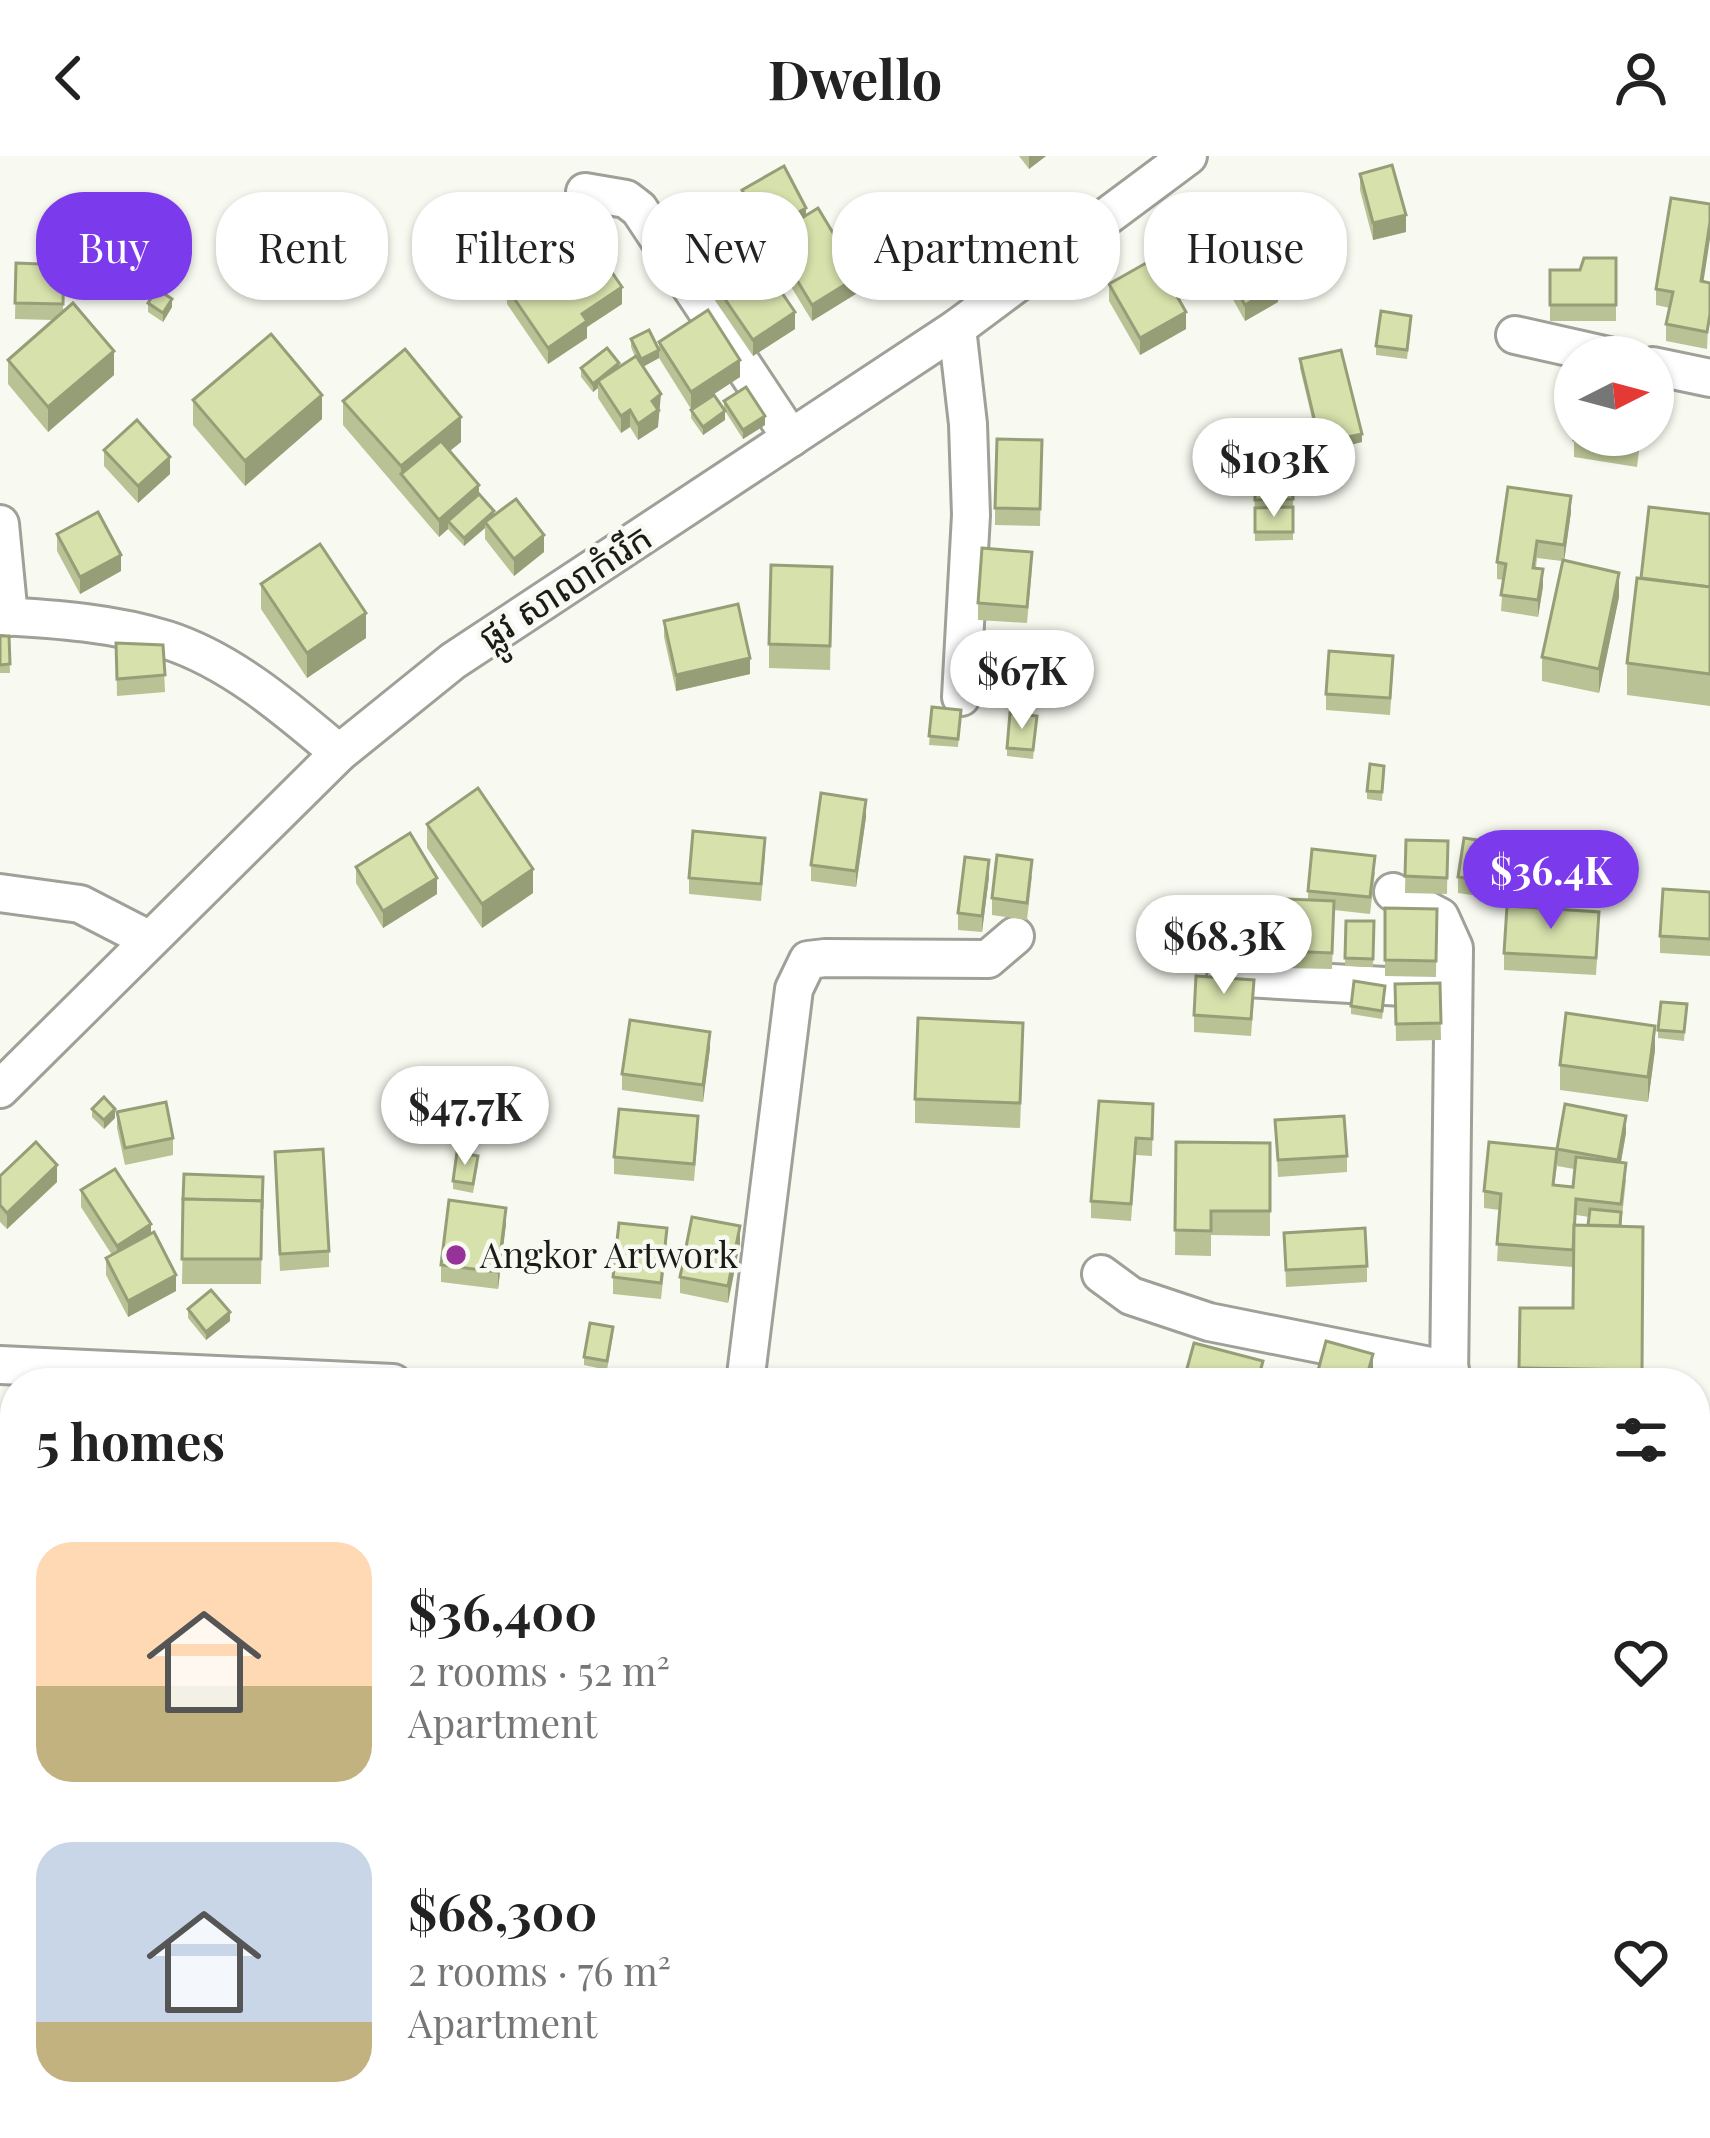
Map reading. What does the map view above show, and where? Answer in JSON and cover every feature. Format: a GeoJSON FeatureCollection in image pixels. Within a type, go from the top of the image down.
{"type":"FeatureCollection","features":[{"type":"Feature","properties":{"kind":"street","name":"ផ្លូវ សាលាកំរើក"},"geometry":{"type":"LineString","coordinates":[[0,1089],[339,753],[453,661],[957,328],[1188,156]]}},
{"type":"Feature","properties":{"kind":"street"},"geometry":{"type":"LineString","coordinates":[[618,198],[639,209],[791,438]]}},
{"type":"Feature","properties":{"kind":"street"},"geometry":{"type":"LineString","coordinates":[[957,328],[968,424],[971,514],[961,697]]}},
{"type":"Feature","properties":{"kind":"street"},"geometry":{"type":"LineString","coordinates":[[1516,335],[1554,344]]}},
{"type":"Feature","properties":{"kind":"street"},"geometry":{"type":"LineString","coordinates":[[1674,370],[1710,378]]}},
{"type":"Feature","properties":{"kind":"street"},"geometry":{"type":"LineString","coordinates":[[0,524],[4,617],[111,626],[169,641],[206,657],[279,703],[339,753]]}},
{"type":"Feature","properties":{"kind":"street"},"geometry":{"type":"LineString","coordinates":[[1393,892],[1440,917],[1449,931],[1455,989],[1449,1368]]}},
{"type":"Feature","properties":{"kind":"street"},"geometry":{"type":"LineString","coordinates":[[0,893],[80,904],[151,940]]}},
{"type":"Feature","properties":{"kind":"street"},"geometry":{"type":"LineString","coordinates":[[748,1368],[794,989],[800,971],[808,960],[826,958],[988,959],[1015,936]]}},
{"type":"Feature","properties":{"kind":"street"},"geometry":{"type":"LineString","coordinates":[[1226,977],[1455,989]]}},
{"type":"Feature","properties":{"kind":"street"},"geometry":{"type":"LineString","coordinates":[[1102,1274],[1131,1296],[1209,1322],[1413,1368]]}},
{"type":"Feature","properties":{"kind":"building"},"geometry":{"type":"Polygon","coordinates":[[[1392,165],[1406,215],[1373,223],[1360,174],[1392,165]]]}},
{"type":"Feature","properties":{"kind":"building"},"geometry":{"type":"Polygon","coordinates":[[[784,166],[798,192],[743,192],[784,166]]]}},
{"type":"Feature","properties":{"kind":"building"},"geometry":{"type":"Polygon","coordinates":[[[1671,198],[1710,204],[1701,281],[1710,283],[1707,332],[1666,324],[1673,292],[1656,289],[1671,198]]]}},
{"type":"Feature","properties":{"kind":"building"},"geometry":{"type":"Polygon","coordinates":[[[818,208],[832,231],[832,293],[812,305],[808,298],[808,214],[818,208]]]}},
{"type":"Feature","properties":{"kind":"building"},"geometry":{"type":"Polygon","coordinates":[[[1584,258],[1616,258],[1616,305],[1550,305],[1550,270],[1580,270],[1584,258]]]}},
{"type":"Feature","properties":{"kind":"building"},"geometry":{"type":"Polygon","coordinates":[[[16,263],[36,264],[36,300],[63,300],[63,304],[15,303],[16,263]]]}},
{"type":"Feature","properties":{"kind":"building"},"geometry":{"type":"Polygon","coordinates":[[[1144,264],[1144,300],[1179,300],[1186,312],[1140,338],[1118,300],[1120,278],[1144,264]]]}},
{"type":"Feature","properties":{"kind":"building"},"geometry":{"type":"Polygon","coordinates":[[[150,300],[171,300],[163,313],[150,300]]]}},
{"type":"Feature","properties":{"kind":"building"},"geometry":{"type":"Polygon","coordinates":[[[515,300],[603,300],[582,314],[587,321],[548,348],[515,300]]]}},
{"type":"Feature","properties":{"kind":"building"},"geometry":{"type":"Polygon","coordinates":[[[726,300],[787,300],[795,312],[753,340],[726,300]]]}},
{"type":"Feature","properties":{"kind":"building"},"geometry":{"type":"Polygon","coordinates":[[[73,303],[114,351],[48,407],[8,360],[73,303]]]}},
{"type":"Feature","properties":{"kind":"building"},"geometry":{"type":"Polygon","coordinates":[[[708,310],[740,360],[691,392],[659,342],[708,310]]]}},
{"type":"Feature","properties":{"kind":"building"},"geometry":{"type":"Polygon","coordinates":[[[1381,311],[1411,316],[1407,350],[1376,346],[1381,311]]]}},
{"type":"Feature","properties":{"kind":"building"},"geometry":{"type":"Polygon","coordinates":[[[649,330],[659,350],[641,359],[631,339],[649,330]]]}},
{"type":"Feature","properties":{"kind":"building"},"geometry":{"type":"Polygon","coordinates":[[[271,334],[322,395],[245,461],[193,400],[271,334]]]}},
{"type":"Feature","properties":{"kind":"building"},"geometry":{"type":"Polygon","coordinates":[[[607,348],[619,363],[593,384],[581,368],[607,348]]]}},
{"type":"Feature","properties":{"kind":"building"},"geometry":{"type":"Polygon","coordinates":[[[405,349],[461,417],[401,466],[343,401],[405,349]]]}},
{"type":"Feature","properties":{"kind":"building"},"geometry":{"type":"Polygon","coordinates":[[[1341,350],[1362,434],[1320,443],[1300,359],[1341,350]]]}},
{"type":"Feature","properties":{"kind":"building"},"geometry":{"type":"Polygon","coordinates":[[[636,356],[661,394],[652,401],[658,410],[638,424],[630,410],[621,416],[598,381],[636,356]]]}},
{"type":"Feature","properties":{"kind":"building"},"geometry":{"type":"Polygon","coordinates":[[[746,387],[765,416],[743,430],[724,401],[746,387]]]}},
{"type":"Feature","properties":{"kind":"building"},"geometry":{"type":"Polygon","coordinates":[[[714,395],[725,411],[703,427],[691,410],[714,395]]]}},
{"type":"Feature","properties":{"kind":"building"},"geometry":{"type":"Polygon","coordinates":[[[137,420],[170,457],[138,486],[104,450],[137,420]]]}},
{"type":"Feature","properties":{"kind":"building"},"geometry":{"type":"Polygon","coordinates":[[[997,439],[1042,440],[1040,509],[995,508],[997,439]]]}},
{"type":"Feature","properties":{"kind":"building"},"geometry":{"type":"Polygon","coordinates":[[[441,441],[479,485],[439,520],[401,474],[441,441]]]}},
{"type":"Feature","properties":{"kind":"building"},"geometry":{"type":"Polygon","coordinates":[[[1254,448],[1293,448],[1293,499],[1255,500],[1254,448]]]}},
{"type":"Feature","properties":{"kind":"building"},"geometry":{"type":"Polygon","coordinates":[[[1508,487],[1571,496],[1564,545],[1537,541],[1533,568],[1543,569],[1538,600],[1501,595],[1506,564],[1497,562],[1508,487]]]}},
{"type":"Feature","properties":{"kind":"building"},"geometry":{"type":"Polygon","coordinates":[[[479,494],[494,511],[464,538],[448,521],[479,494]]]}},
{"type":"Feature","properties":{"kind":"building"},"geometry":{"type":"Polygon","coordinates":[[[516,499],[544,535],[514,559],[485,522],[516,499]]]}},
{"type":"Feature","properties":{"kind":"building"},"geometry":{"type":"Polygon","coordinates":[[[1293,507],[1293,532],[1255,532],[1255,508],[1293,507]]]}},
{"type":"Feature","properties":{"kind":"building"},"geometry":{"type":"Polygon","coordinates":[[[1649,507],[1710,514],[1710,587],[1641,578],[1649,507]]]}},
{"type":"Feature","properties":{"kind":"building"},"geometry":{"type":"Polygon","coordinates":[[[98,512],[121,555],[80,577],[57,534],[98,512]]]}},
{"type":"Feature","properties":{"kind":"building"},"geometry":{"type":"Polygon","coordinates":[[[320,544],[366,613],[307,653],[261,584],[320,544]]]}},
{"type":"Feature","properties":{"kind":"building"},"geometry":{"type":"Polygon","coordinates":[[[982,548],[1032,552],[1027,607],[978,603],[982,548]]]}},
{"type":"Feature","properties":{"kind":"building"},"geometry":{"type":"Polygon","coordinates":[[[1563,560],[1619,573],[1599,669],[1542,657],[1563,560]]]}},
{"type":"Feature","properties":{"kind":"building"},"geometry":{"type":"Polygon","coordinates":[[[771,565],[832,567],[830,646],[769,644],[771,565]]]}},
{"type":"Feature","properties":{"kind":"building"},"geometry":{"type":"Polygon","coordinates":[[[1637,578],[1710,587],[1710,674],[1627,663],[1637,578]]]}},
{"type":"Feature","properties":{"kind":"building"},"geometry":{"type":"Polygon","coordinates":[[[738,604],[750,658],[676,675],[664,621],[738,604]]]}},
{"type":"Feature","properties":{"kind":"building"},"geometry":{"type":"Polygon","coordinates":[[[0,636],[9,636],[10,664],[0,665],[0,636]]]}},
{"type":"Feature","properties":{"kind":"building"},"geometry":{"type":"Polygon","coordinates":[[[116,643],[163,645],[165,675],[117,679],[116,643]]]}},
{"type":"Feature","properties":{"kind":"building"},"geometry":{"type":"Polygon","coordinates":[[[1329,651],[1393,656],[1390,698],[1326,694],[1329,651]]]}},
{"type":"Feature","properties":{"kind":"building"},"geometry":{"type":"Polygon","coordinates":[[[932,707],[961,710],[958,739],[929,736],[932,707]]]}},
{"type":"Feature","properties":{"kind":"building"},"geometry":{"type":"Polygon","coordinates":[[[1010,713],[1037,716],[1033,750],[1007,748],[1010,713]]]}},
{"type":"Feature","properties":{"kind":"building"},"geometry":{"type":"Polygon","coordinates":[[[1370,764],[1384,766],[1382,792],[1367,791],[1370,764]]]}},
{"type":"Feature","properties":{"kind":"building"},"geometry":{"type":"Polygon","coordinates":[[[478,788],[533,869],[482,904],[427,824],[478,788]]]}},
{"type":"Feature","properties":{"kind":"building"},"geometry":{"type":"Polygon","coordinates":[[[821,793],[866,800],[856,871],[811,865],[821,793]]]}},
{"type":"Feature","properties":{"kind":"building"},"geometry":{"type":"Polygon","coordinates":[[[693,831],[765,838],[761,884],[689,878],[693,831]]]}},
{"type":"Feature","properties":{"kind":"building"},"geometry":{"type":"Polygon","coordinates":[[[410,833],[437,878],[383,911],[356,867],[410,833]]]}},
{"type":"Feature","properties":{"kind":"building"},"geometry":{"type":"Polygon","coordinates":[[[1464,838],[1531,848],[1526,887],[1458,877],[1464,838]]]}},
{"type":"Feature","properties":{"kind":"building"},"geometry":{"type":"Polygon","coordinates":[[[1406,840],[1448,841],[1447,878],[1405,876],[1406,840]]]}},
{"type":"Feature","properties":{"kind":"building"},"geometry":{"type":"Polygon","coordinates":[[[1312,849],[1375,856],[1370,897],[1308,891],[1312,849]]]}},
{"type":"Feature","properties":{"kind":"building"},"geometry":{"type":"Polygon","coordinates":[[[997,855],[1032,860],[1027,903],[992,898],[997,855]]]}},
{"type":"Feature","properties":{"kind":"building"},"geometry":{"type":"Polygon","coordinates":[[[965,857],[989,860],[982,916],[958,913],[965,857]]]}},
{"type":"Feature","properties":{"kind":"building"},"geometry":{"type":"Polygon","coordinates":[[[1663,889],[1710,892],[1710,939],[1660,936],[1663,889]]]}},
{"type":"Feature","properties":{"kind":"building"},"geometry":{"type":"Polygon","coordinates":[[[1287,899],[1334,901],[1332,953],[1286,951],[1287,899]]]}},
{"type":"Feature","properties":{"kind":"building"},"geometry":{"type":"Polygon","coordinates":[[[1507,906],[1599,912],[1596,958],[1504,953],[1507,906]]]}},
{"type":"Feature","properties":{"kind":"building"},"geometry":{"type":"Polygon","coordinates":[[[1385,908],[1437,909],[1436,961],[1385,960],[1385,908]]]}},
{"type":"Feature","properties":{"kind":"building"},"geometry":{"type":"Polygon","coordinates":[[[1346,921],[1374,921],[1373,959],[1345,958],[1346,921]]]}},
{"type":"Feature","properties":{"kind":"building"},"geometry":{"type":"Polygon","coordinates":[[[1196,976],[1254,980],[1251,1019],[1194,1015],[1196,976]]]}},
{"type":"Feature","properties":{"kind":"building"},"geometry":{"type":"Polygon","coordinates":[[[1354,981],[1385,986],[1382,1011],[1351,1006],[1354,981]]]}},
{"type":"Feature","properties":{"kind":"building"},"geometry":{"type":"Polygon","coordinates":[[[1440,983],[1441,1023],[1396,1024],[1395,984],[1440,983]]]}},
{"type":"Feature","properties":{"kind":"building"},"geometry":{"type":"Polygon","coordinates":[[[1661,1002],[1687,1004],[1684,1032],[1658,1030],[1661,1002]]]}},
{"type":"Feature","properties":{"kind":"building"},"geometry":{"type":"Polygon","coordinates":[[[1566,1013],[1655,1026],[1648,1077],[1560,1065],[1566,1013]]]}},
{"type":"Feature","properties":{"kind":"building"},"geometry":{"type":"Polygon","coordinates":[[[918,1018],[1023,1023],[1020,1103],[915,1099],[918,1018]]]}},
{"type":"Feature","properties":{"kind":"building"},"geometry":{"type":"Polygon","coordinates":[[[630,1020],[710,1032],[703,1085],[622,1074],[630,1020]]]}},
{"type":"Feature","properties":{"kind":"building"},"geometry":{"type":"Polygon","coordinates":[[[104,1097],[115,1109],[104,1120],[92,1109],[104,1097]]]}},
{"type":"Feature","properties":{"kind":"building"},"geometry":{"type":"Polygon","coordinates":[[[1099,1101],[1153,1104],[1152,1139],[1136,1138],[1131,1204],[1091,1201],[1099,1101]]]}},
{"type":"Feature","properties":{"kind":"building"},"geometry":{"type":"Polygon","coordinates":[[[166,1102],[173,1138],[125,1148],[117,1112],[166,1102]]]}},
{"type":"Feature","properties":{"kind":"building"},"geometry":{"type":"Polygon","coordinates":[[[1565,1104],[1626,1116],[1618,1160],[1557,1149],[1565,1104]]]}},
{"type":"Feature","properties":{"kind":"building"},"geometry":{"type":"Polygon","coordinates":[[[619,1109],[698,1116],[694,1164],[614,1157],[619,1109]]]}},
{"type":"Feature","properties":{"kind":"building"},"geometry":{"type":"Polygon","coordinates":[[[1344,1116],[1347,1156],[1278,1160],[1275,1120],[1344,1116]]]}},
{"type":"Feature","properties":{"kind":"building"},"geometry":{"type":"Polygon","coordinates":[[[36,1142],[57,1165],[7,1213],[0,1205],[0,1176],[36,1142]]]}},
{"type":"Feature","properties":{"kind":"building"},"geometry":{"type":"Polygon","coordinates":[[[1176,1142],[1270,1143],[1270,1211],[1211,1211],[1211,1231],[1175,1230],[1176,1142]]]}},
{"type":"Feature","properties":{"kind":"building"},"geometry":{"type":"Polygon","coordinates":[[[1489,1142],[1557,1149],[1553,1185],[1573,1187],[1576,1157],[1626,1163],[1621,1204],[1576,1199],[1573,1250],[1497,1244],[1501,1194],[1484,1191],[1489,1142]]]}},
{"type":"Feature","properties":{"kind":"building"},"geometry":{"type":"Polygon","coordinates":[[[323,1149],[329,1251],[280,1254],[275,1152],[323,1149]]]}},
{"type":"Feature","properties":{"kind":"building"},"geometry":{"type":"Polygon","coordinates":[[[457,1152],[478,1156],[473,1184],[453,1181],[457,1152]]]}},
{"type":"Feature","properties":{"kind":"building"},"geometry":{"type":"Polygon","coordinates":[[[115,1169],[151,1224],[117,1246],[81,1190],[115,1169]]]}},
{"type":"Feature","properties":{"kind":"building"},"geometry":{"type":"Polygon","coordinates":[[[184,1174],[263,1177],[262,1209],[262,1201],[183,1199],[184,1174]]]}},
{"type":"Feature","properties":{"kind":"building"},"geometry":{"type":"Polygon","coordinates":[[[183,1199],[262,1201],[261,1259],[182,1259],[183,1199]]]}},
{"type":"Feature","properties":{"kind":"building"},"geometry":{"type":"Polygon","coordinates":[[[449,1200],[506,1208],[498,1272],[441,1265],[449,1200]]]}},
{"type":"Feature","properties":{"kind":"building"},"geometry":{"type":"Polygon","coordinates":[[[1590,1209],[1621,1212],[1620,1226],[1588,1225],[1590,1209]]]}},
{"type":"Feature","properties":{"kind":"building"},"geometry":{"type":"Polygon","coordinates":[[[692,1217],[740,1226],[728,1286],[680,1277],[692,1217]]]}},
{"type":"Feature","properties":{"kind":"building"},"geometry":{"type":"Polygon","coordinates":[[[619,1223],[667,1228],[661,1283],[613,1277],[619,1223]]]}},
{"type":"Feature","properties":{"kind":"building"},"geometry":{"type":"Polygon","coordinates":[[[1574,1225],[1643,1227],[1642,1368],[1519,1368],[1520,1308],[1573,1308],[1574,1225]]]}},
{"type":"Feature","properties":{"kind":"building"},"geometry":{"type":"Polygon","coordinates":[[[1365,1228],[1367,1266],[1286,1270],[1284,1233],[1365,1228]]]}},
{"type":"Feature","properties":{"kind":"building"},"geometry":{"type":"Polygon","coordinates":[[[154,1232],[176,1275],[128,1301],[106,1258],[154,1232]]]}},
{"type":"Feature","properties":{"kind":"building"},"geometry":{"type":"Polygon","coordinates":[[[211,1290],[230,1312],[206,1332],[188,1309],[211,1290]]]}},
{"type":"Feature","properties":{"kind":"building"},"geometry":{"type":"Polygon","coordinates":[[[590,1323],[613,1327],[607,1361],[584,1357],[590,1323]]]}},
{"type":"Feature","properties":{"kind":"building"},"geometry":{"type":"Polygon","coordinates":[[[1326,1341],[1373,1354],[1369,1368],[1319,1368],[1326,1341]]]}},
{"type":"Feature","properties":{"kind":"building"},"geometry":{"type":"Polygon","coordinates":[[[1194,1343],[1263,1361],[1261,1368],[1187,1368],[1194,1343]]]}},
{"type":"Feature","properties":{"kind":"place","name":"Angkor Artwork"},"geometry":{"type":"Point","coordinates":[456,1255]}}]}
